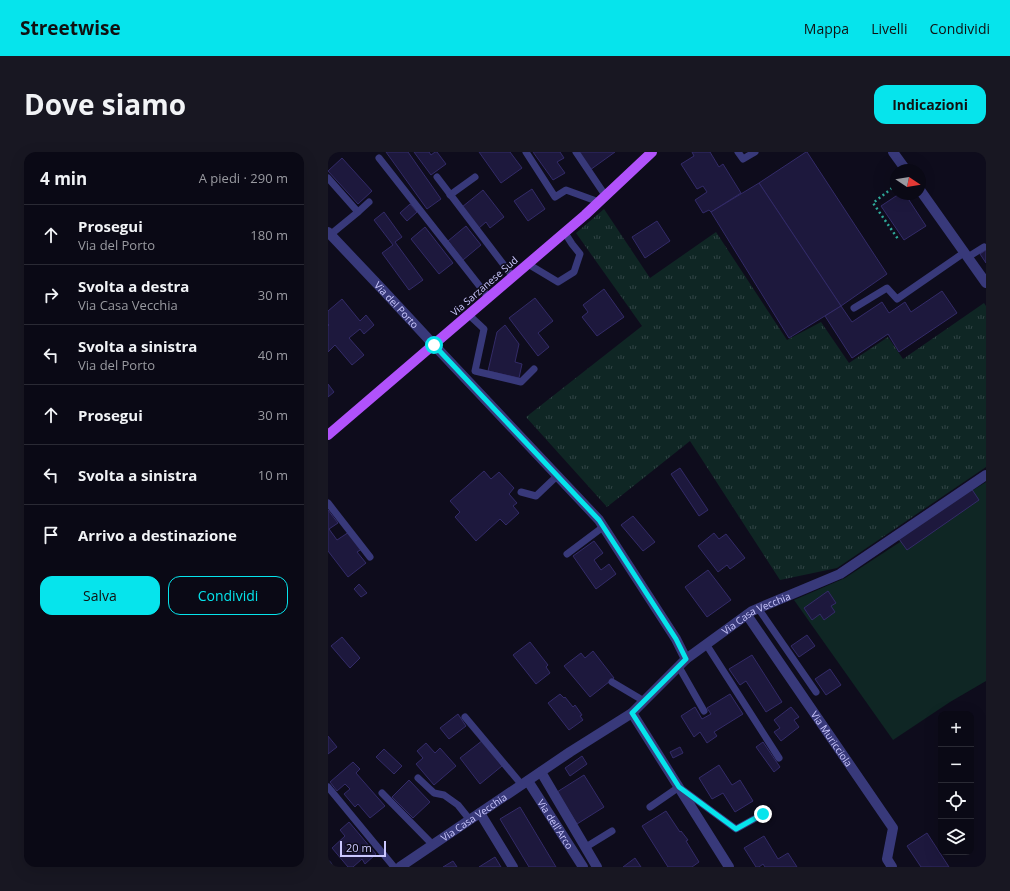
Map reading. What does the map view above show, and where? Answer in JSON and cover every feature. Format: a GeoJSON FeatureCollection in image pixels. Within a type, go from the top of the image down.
{"type":"FeatureCollection","features":[{"type":"Feature","properties":{"kind":"main road","name":"Via Sarzanese Sud"},"geometry":{"type":"LineString","coordinates":[[328,435],[565,233],[652,152]]}},
{"type":"Feature","properties":{"kind":"street"},"geometry":{"type":"LineString","coordinates":[[893,152],[902,164]]}},
{"type":"Feature","properties":{"kind":"street"},"geometry":{"type":"LineString","coordinates":[[926,198],[986,283]]}},
{"type":"Feature","properties":{"kind":"street","name":"Via del Porto"},"geometry":{"type":"LineString","coordinates":[[329,233],[599,520],[676,639],[682,663]]}},
{"type":"Feature","properties":{"kind":"street","name":"Via Casa Vecchia"},"geometry":{"type":"LineString","coordinates":[[405,866],[433,845],[570,752],[632,713],[682,663],[752,611],[840,574],[986,475]]}},
{"type":"Feature","properties":{"kind":"street","name":"Via Muricciola"},"geometry":{"type":"LineString","coordinates":[[747,615],[893,828],[887,859],[892,867]]}},
{"type":"Feature","properties":{"kind":"street"},"geometry":{"type":"LineString","coordinates":[[632,713],[729,867]]}},
{"type":"Feature","properties":{"kind":"street"},"geometry":{"type":"LineString","coordinates":[[541,772],[597,867]]}},
{"type":"Feature","properties":{"kind":"street","name":"Via dell'Arco"},"geometry":{"type":"LineString","coordinates":[[525,783],[583,867]]}},
{"type":"Feature","properties":{"kind":"street"},"geometry":{"type":"LineString","coordinates":[[480,813],[513,867]]}},
{"type":"Feature","properties":{"kind":"lane"},"geometry":{"type":"LineString","coordinates":[[526,152],[555,198],[566,190],[602,198]]}},
{"type":"Feature","properties":{"kind":"lane"},"geometry":{"type":"LineString","coordinates":[[576,152],[602,198]]}},
{"type":"Feature","properties":{"kind":"lane"},"geometry":{"type":"LineString","coordinates":[[738,152],[743,159],[755,152]]}},
{"type":"Feature","properties":{"kind":"lane"},"geometry":{"type":"LineString","coordinates":[[379,158],[489,298]]}},
{"type":"Feature","properties":{"kind":"lane"},"geometry":{"type":"LineString","coordinates":[[437,177],[513,277]]}},
{"type":"Feature","properties":{"kind":"lane"},"geometry":{"type":"LineString","coordinates":[[450,195],[475,177]]}},
{"type":"Feature","properties":{"kind":"lane"},"geometry":{"type":"LineString","coordinates":[[328,178],[358,212]]}},
{"type":"Feature","properties":{"kind":"lane"},"geometry":{"type":"LineString","coordinates":[[329,233],[370,202]]}},
{"type":"Feature","properties":{"kind":"lane"},"geometry":{"type":"LineString","coordinates":[[528,264],[558,282],[574,272],[580,254],[565,233]]}},
{"type":"Feature","properties":{"kind":"lane"},"geometry":{"type":"LineString","coordinates":[[854,308],[888,288],[897,299],[967,255],[984,247]]}},
{"type":"Feature","properties":{"kind":"lane"},"geometry":{"type":"LineString","coordinates":[[469,315],[484,329],[472,386]]}},
{"type":"Feature","properties":{"kind":"lane"},"geometry":{"type":"LineString","coordinates":[[475,371],[521,382],[534,369]]}},
{"type":"Feature","properties":{"kind":"lane"},"geometry":{"type":"LineString","coordinates":[[521,492],[536,496],[557,476]]}},
{"type":"Feature","properties":{"kind":"lane"},"geometry":{"type":"LineString","coordinates":[[328,503],[370,557]]}},
{"type":"Feature","properties":{"kind":"lane"},"geometry":{"type":"LineString","coordinates":[[567,554],[603,527]]}},
{"type":"Feature","properties":{"kind":"lane"},"geometry":{"type":"LineString","coordinates":[[758,608],[816,692]]}},
{"type":"Feature","properties":{"kind":"lane"},"geometry":{"type":"LineString","coordinates":[[706,644],[780,758]]}},
{"type":"Feature","properties":{"kind":"lane"},"geometry":{"type":"LineString","coordinates":[[682,663],[704,711]]}},
{"type":"Feature","properties":{"kind":"lane"},"geometry":{"type":"LineString","coordinates":[[612,682],[644,701]]}},
{"type":"Feature","properties":{"kind":"lane"},"geometry":{"type":"LineString","coordinates":[[465,717],[525,783]]}},
{"type":"Feature","properties":{"kind":"lane"},"geometry":{"type":"LineString","coordinates":[[418,778],[434,792],[444,795],[458,805],[470,820]]}},
{"type":"Feature","properties":{"kind":"lane"},"geometry":{"type":"LineString","coordinates":[[328,787],[394,867]]}},
{"type":"Feature","properties":{"kind":"lane"},"geometry":{"type":"LineString","coordinates":[[650,807],[679,787],[736,829],[763,814]]}},
{"type":"Feature","properties":{"kind":"lane"},"geometry":{"type":"LineString","coordinates":[[382,793],[433,845]]}},
{"type":"Feature","properties":{"kind":"lane"},"geometry":{"type":"LineString","coordinates":[[586,848],[612,832]]}},
{"type":"Feature","properties":{"kind":"path"},"geometry":{"type":"LineString","coordinates":[[890,190],[873,203],[898,239]]}},
{"type":"Feature","properties":{"kind":"green space"},"geometry":{"type":"Polygon","coordinates":[[[604,209],[650,278],[716,232],[787,340],[821,322],[849,363],[888,337],[903,359],[984,303],[986,306],[986,467],[837,568],[780,580],[690,441],[607,507],[526,417],[642,326],[576,233],[604,209]]]}},
{"type":"Feature","properties":{"kind":"green space"},"geometry":{"type":"Polygon","coordinates":[[[986,482],[986,681],[950,702],[893,740],[794,600],[845,578],[900,542],[899,539],[971,488],[973,490],[986,482]]]}},
{"type":"Feature","properties":{"kind":"building"},"geometry":{"type":"Polygon","coordinates":[[[386,152],[408,152],[441,199],[427,209],[386,152]]]}},
{"type":"Feature","properties":{"kind":"building"},"geometry":{"type":"Polygon","coordinates":[[[414,152],[429,152],[431,155],[437,152],[446,164],[431,175],[414,152]]]}},
{"type":"Feature","properties":{"kind":"building"},"geometry":{"type":"Polygon","coordinates":[[[479,152],[510,152],[522,168],[501,183],[479,152]]]}},
{"type":"Feature","properties":{"kind":"building"},"geometry":{"type":"Polygon","coordinates":[[[533,152],[560,152],[564,158],[557,162],[565,173],[553,180],[533,152]]]}},
{"type":"Feature","properties":{"kind":"building"},"geometry":{"type":"Polygon","coordinates":[[[578,152],[615,152],[590,170],[578,152]]]}},
{"type":"Feature","properties":{"kind":"building"},"geometry":{"type":"Polygon","coordinates":[[[692,152],[710,152],[719,167],[723,164],[741,193],[711,212],[709,210],[703,213],[695,200],[707,192],[703,186],[697,189],[681,164],[694,156],[692,152]]]}},
{"type":"Feature","properties":{"kind":"building"},"geometry":{"type":"Polygon","coordinates":[[[806,152],[887,274],[841,306],[759,183],[806,152]]]}},
{"type":"Feature","properties":{"kind":"building"},"geometry":{"type":"Polygon","coordinates":[[[342,158],[372,191],[358,204],[328,171],[342,158]]]}},
{"type":"Feature","properties":{"kind":"building"},"geometry":{"type":"Polygon","coordinates":[[[759,183],[841,306],[789,338],[711,212],[759,183]]]}},
{"type":"Feature","properties":{"kind":"building"},"geometry":{"type":"Polygon","coordinates":[[[532,189],[545,209],[528,221],[514,201],[532,189]]]}},
{"type":"Feature","properties":{"kind":"building"},"geometry":{"type":"Polygon","coordinates":[[[483,190],[504,217],[490,228],[486,222],[479,228],[462,207],[483,190]]]}},
{"type":"Feature","properties":{"kind":"building"},"geometry":{"type":"Polygon","coordinates":[[[890,200],[909,200],[926,226],[904,240],[881,206],[890,200]]]}},
{"type":"Feature","properties":{"kind":"building"},"geometry":{"type":"Polygon","coordinates":[[[410,204],[417,212],[407,221],[400,213],[410,204]]]}},
{"type":"Feature","properties":{"kind":"building"},"geometry":{"type":"Polygon","coordinates":[[[384,212],[402,237],[395,242],[423,280],[409,290],[382,253],[393,245],[374,220],[384,212]]]}},
{"type":"Feature","properties":{"kind":"building"},"geometry":{"type":"Polygon","coordinates":[[[657,221],[670,241],[645,258],[632,237],[657,221]]]}},
{"type":"Feature","properties":{"kind":"building"},"geometry":{"type":"Polygon","coordinates":[[[466,226],[481,245],[463,260],[448,241],[466,226]]]}},
{"type":"Feature","properties":{"kind":"building"},"geometry":{"type":"Polygon","coordinates":[[[425,227],[453,263],[439,274],[411,239],[425,227]]]}},
{"type":"Feature","properties":{"kind":"building"},"geometry":{"type":"Polygon","coordinates":[[[986,250],[986,263],[980,254],[986,250]]]}},
{"type":"Feature","properties":{"kind":"building"},"geometry":{"type":"Polygon","coordinates":[[[604,289],[624,317],[597,336],[582,317],[588,312],[583,305],[604,289]]]}},
{"type":"Feature","properties":{"kind":"building"},"geometry":{"type":"Polygon","coordinates":[[[942,291],[957,313],[899,352],[888,334],[852,358],[825,316],[841,306],[852,322],[882,302],[889,313],[905,302],[911,312],[942,291]]]}},
{"type":"Feature","properties":{"kind":"building"},"geometry":{"type":"Polygon","coordinates":[[[535,298],[553,321],[538,333],[549,347],[538,356],[509,318],[535,298]]]}},
{"type":"Feature","properties":{"kind":"building"},"geometry":{"type":"Polygon","coordinates":[[[342,299],[360,321],[366,315],[374,325],[364,334],[360,329],[349,338],[364,355],[352,365],[335,345],[328,352],[328,311],[342,299]]]}},
{"type":"Feature","properties":{"kind":"building"},"geometry":{"type":"Polygon","coordinates":[[[505,325],[519,344],[515,362],[522,364],[519,378],[488,371],[497,332],[505,325]]]}},
{"type":"Feature","properties":{"kind":"building"},"geometry":{"type":"Polygon","coordinates":[[[328,384],[334,392],[328,397],[328,384]]]}},
{"type":"Feature","properties":{"kind":"building"},"geometry":{"type":"Polygon","coordinates":[[[680,468],[708,510],[699,516],[671,474],[680,468]]]}},
{"type":"Feature","properties":{"kind":"building"},"geometry":{"type":"Polygon","coordinates":[[[484,471],[491,479],[499,472],[514,488],[509,494],[517,503],[513,506],[519,513],[506,525],[500,519],[476,541],[455,517],[460,512],[450,501],[484,471]]]}},
{"type":"Feature","properties":{"kind":"building"},"geometry":{"type":"Polygon","coordinates":[[[971,488],[979,500],[907,550],[899,539],[971,488]]]}},
{"type":"Feature","properties":{"kind":"building"},"geometry":{"type":"Polygon","coordinates":[[[328,510],[338,523],[329,529],[337,540],[349,532],[362,549],[357,552],[366,563],[348,577],[328,551],[328,510]]]}},
{"type":"Feature","properties":{"kind":"building"},"geometry":{"type":"Polygon","coordinates":[[[633,516],[655,542],[643,551],[621,525],[633,516]]]}},
{"type":"Feature","properties":{"kind":"building"},"geometry":{"type":"Polygon","coordinates":[[[714,533],[719,539],[726,534],[745,558],[730,569],[727,565],[718,572],[698,546],[714,533]]]}},
{"type":"Feature","properties":{"kind":"building"},"geometry":{"type":"Polygon","coordinates":[[[594,541],[603,553],[594,560],[601,570],[609,564],[616,574],[596,589],[573,556],[594,541]]]}},
{"type":"Feature","properties":{"kind":"building"},"geometry":{"type":"Polygon","coordinates":[[[708,570],[731,600],[707,617],[685,587],[708,570]]]}},
{"type":"Feature","properties":{"kind":"building"},"geometry":{"type":"Polygon","coordinates":[[[359,584],[367,593],[361,597],[354,589],[359,584]]]}},
{"type":"Feature","properties":{"kind":"building"},"geometry":{"type":"Polygon","coordinates":[[[828,591],[836,603],[831,606],[835,612],[824,620],[820,614],[812,620],[804,608],[828,591]]]}},
{"type":"Feature","properties":{"kind":"building"},"geometry":{"type":"Polygon","coordinates":[[[807,635],[815,646],[799,657],[791,646],[807,635]]]}},
{"type":"Feature","properties":{"kind":"building"},"geometry":{"type":"Polygon","coordinates":[[[342,637],[360,658],[350,668],[331,646],[342,637]]]}},
{"type":"Feature","properties":{"kind":"building"},"geometry":{"type":"Polygon","coordinates":[[[530,642],[548,665],[546,667],[550,673],[536,684],[513,655],[530,642]]]}},
{"type":"Feature","properties":{"kind":"building"},"geometry":{"type":"Polygon","coordinates":[[[593,651],[614,678],[590,697],[564,666],[581,653],[585,658],[593,651]]]}},
{"type":"Feature","properties":{"kind":"building"},"geometry":{"type":"Polygon","coordinates":[[[752,655],[782,702],[766,712],[746,681],[740,685],[729,669],[752,655]]]}},
{"type":"Feature","properties":{"kind":"building"},"geometry":{"type":"Polygon","coordinates":[[[830,669],[841,685],[826,695],[815,679],[830,669]]]}},
{"type":"Feature","properties":{"kind":"building"},"geometry":{"type":"Polygon","coordinates":[[[560,694],[564,698],[565,697],[573,707],[575,705],[582,715],[580,716],[583,720],[569,730],[548,703],[560,694]]]}},
{"type":"Feature","properties":{"kind":"building"},"geometry":{"type":"Polygon","coordinates":[[[730,694],[743,714],[714,732],[717,736],[707,743],[700,732],[694,737],[681,716],[695,707],[702,719],[711,714],[707,708],[730,694]]]}},
{"type":"Feature","properties":{"kind":"building"},"geometry":{"type":"Polygon","coordinates":[[[791,707],[799,717],[794,720],[799,727],[781,741],[774,732],[780,728],[774,720],[791,707]]]}},
{"type":"Feature","properties":{"kind":"building"},"geometry":{"type":"Polygon","coordinates":[[[458,714],[466,726],[449,739],[440,728],[458,714]]]}},
{"type":"Feature","properties":{"kind":"building"},"geometry":{"type":"Polygon","coordinates":[[[328,736],[337,747],[328,754],[328,736]]]}},
{"type":"Feature","properties":{"kind":"building"},"geometry":{"type":"Polygon","coordinates":[[[483,740],[502,766],[480,784],[460,758],[483,740]]]}},
{"type":"Feature","properties":{"kind":"building"},"geometry":{"type":"Polygon","coordinates":[[[763,742],[780,767],[774,772],[756,747],[763,742]]]}},
{"type":"Feature","properties":{"kind":"building"},"geometry":{"type":"Polygon","coordinates":[[[426,743],[435,753],[440,748],[456,766],[434,785],[416,764],[423,758],[417,751],[426,743]]]}},
{"type":"Feature","properties":{"kind":"building"},"geometry":{"type":"Polygon","coordinates":[[[680,747],[683,753],[673,758],[670,752],[680,747]]]}},
{"type":"Feature","properties":{"kind":"building"},"geometry":{"type":"Polygon","coordinates":[[[384,749],[402,766],[394,774],[376,757],[384,749]]]}},
{"type":"Feature","properties":{"kind":"building"},"geometry":{"type":"Polygon","coordinates":[[[582,756],[587,764],[570,776],[565,768],[582,756]]]}},
{"type":"Feature","properties":{"kind":"building"},"geometry":{"type":"Polygon","coordinates":[[[353,762],[360,769],[356,773],[385,806],[370,818],[358,804],[355,807],[344,794],[350,789],[345,784],[337,791],[330,782],[353,762]]]}},
{"type":"Feature","properties":{"kind":"building"},"geometry":{"type":"Polygon","coordinates":[[[719,765],[732,785],[740,780],[753,801],[735,812],[723,793],[712,799],[699,778],[719,765]]]}},
{"type":"Feature","properties":{"kind":"building"},"geometry":{"type":"Polygon","coordinates":[[[584,775],[604,807],[577,824],[557,792],[584,775]]]}},
{"type":"Feature","properties":{"kind":"building"},"geometry":{"type":"Polygon","coordinates":[[[409,780],[430,802],[413,818],[392,797],[409,780]]]}},
{"type":"Feature","properties":{"kind":"building"},"geometry":{"type":"Polygon","coordinates":[[[520,807],[556,867],[529,867],[500,819],[520,807]]]}},
{"type":"Feature","properties":{"kind":"building"},"geometry":{"type":"Polygon","coordinates":[[[666,811],[680,832],[681,831],[688,840],[686,841],[699,862],[692,867],[668,867],[642,826],[666,811]]]}},
{"type":"Feature","properties":{"kind":"building"},"geometry":{"type":"Polygon","coordinates":[[[349,822],[376,854],[365,864],[362,859],[353,867],[348,867],[332,848],[345,836],[340,830],[349,822]]]}},
{"type":"Feature","properties":{"kind":"building"},"geometry":{"type":"Polygon","coordinates":[[[927,833],[938,850],[938,855],[941,855],[949,867],[921,867],[907,846],[927,833]]]}},
{"type":"Feature","properties":{"kind":"building"},"geometry":{"type":"Polygon","coordinates":[[[764,836],[778,859],[788,853],[797,867],[765,867],[763,864],[756,867],[744,848],[764,836]]]}},
{"type":"Feature","properties":{"kind":"building"},"geometry":{"type":"Polygon","coordinates":[[[495,857],[501,867],[479,867],[495,857]]]}},
{"type":"Feature","properties":{"kind":"building"},"geometry":{"type":"Polygon","coordinates":[[[635,858],[641,867],[623,867],[635,858]]]}},
{"type":"Feature","properties":{"kind":"building"},"geometry":{"type":"Polygon","coordinates":[[[453,861],[457,867],[443,867],[453,861]]]}},
{"type":"Feature","properties":{"kind":"route"},"geometry":{"type":"LineString","coordinates":[[434,345],[599,520],[676,639],[686,659],[632,713],[679,787],[736,829],[763,814]]}}]}
